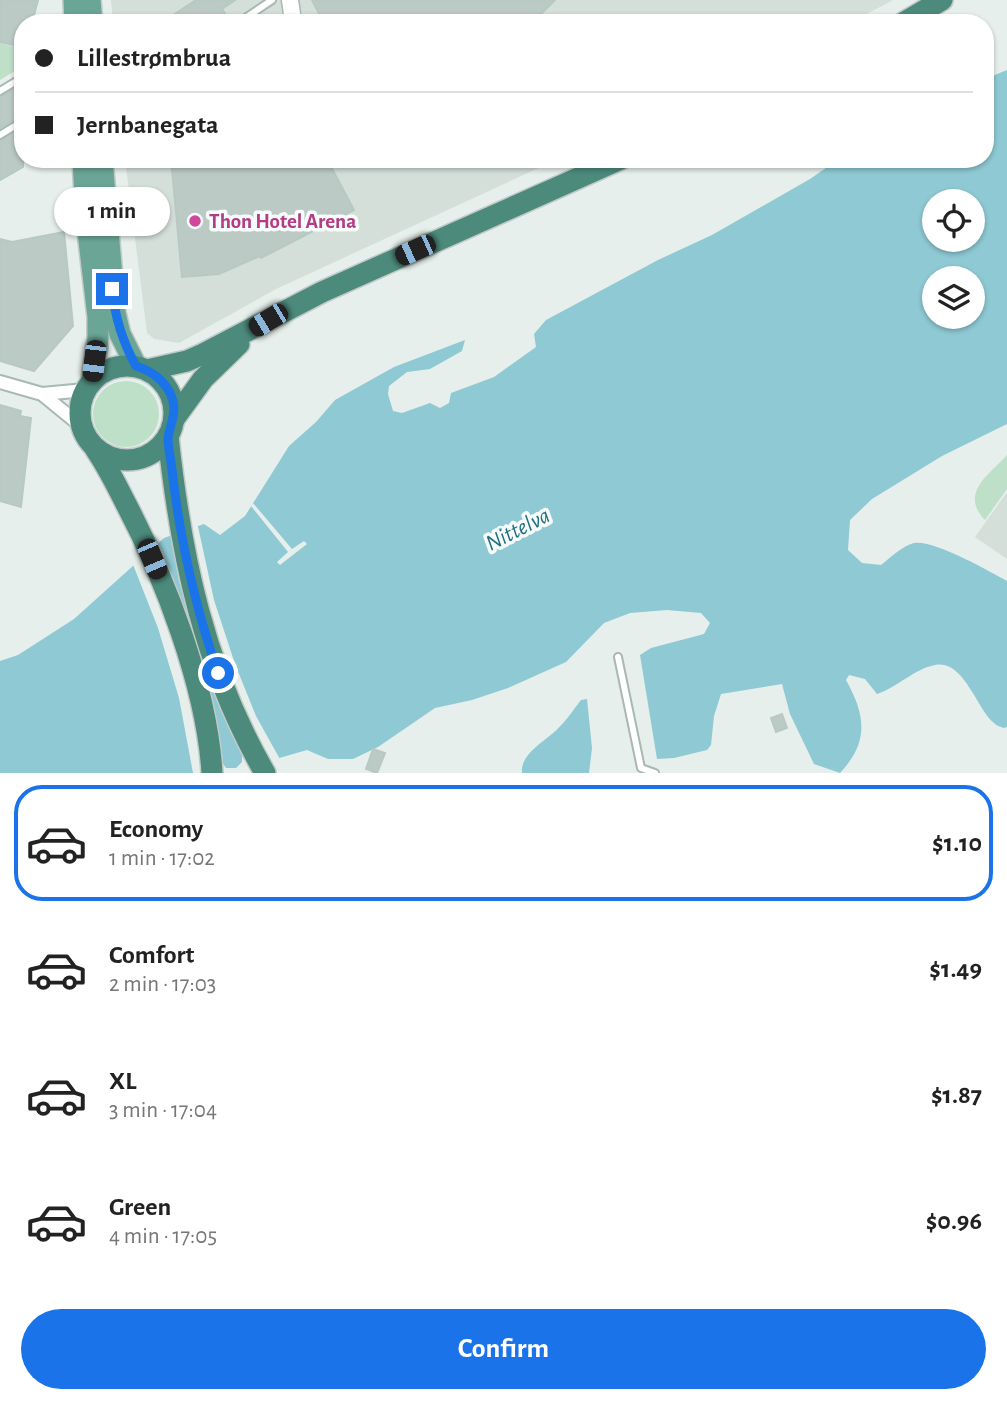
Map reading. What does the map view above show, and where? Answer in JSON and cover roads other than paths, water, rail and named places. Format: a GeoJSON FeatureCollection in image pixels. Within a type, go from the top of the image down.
{"type":"FeatureCollection","features":[{"type":"Feature","properties":{"kind":"highway"},"geometry":{"type":"LineString","coordinates":[[915,14],[933,0]]}},
{"type":"Feature","properties":{"kind":"highway"},"geometry":{"type":"LineString","coordinates":[[918,14],[942,0]]}},
{"type":"Feature","properties":{"kind":"highway"},"geometry":{"type":"LineString","coordinates":[[212,773],[203,713],[187,653],[164,588],[141,533],[80,425],[79,407],[89,385],[112,368],[141,368],[187,361],[322,292],[601,168]]}},
{"type":"Feature","properties":{"kind":"highway"},"geometry":{"type":"LineString","coordinates":[[96,450],[112,458],[135,460],[157,450],[203,379],[252,330]]}},
{"type":"Feature","properties":{"kind":"highway"},"geometry":{"type":"LineString","coordinates":[[141,368],[162,381],[173,401],[171,428],[177,510],[195,604],[229,703],[265,773]]}},
{"type":"Feature","properties":{"kind":"main road"},"geometry":{"type":"LineString","coordinates":[[83,168],[99,338],[89,385]]}},
{"type":"Feature","properties":{"kind":"main road"},"geometry":{"type":"LineString","coordinates":[[103,168],[115,313],[120,334],[141,368]]}},
{"type":"Feature","properties":{"kind":"street"},"geometry":{"type":"LineString","coordinates":[[0,382],[42,394],[80,425]]}},
{"type":"Feature","properties":{"kind":"street"},"geometry":{"type":"LineString","coordinates":[[42,394],[89,385]]}},
{"type":"Feature","properties":{"kind":"lane"},"geometry":{"type":"LineString","coordinates":[[252,14],[272,0]]}},
{"type":"Feature","properties":{"kind":"lane"},"geometry":{"type":"LineString","coordinates":[[618,657],[641,768],[655,773]]}},
{"type":"Feature","properties":{"kind":"water","name":"Nittelva"},"geometry":{"type":"Polygon","coordinates":[[[1007,70],[1007,424],[942,456],[872,499],[850,520],[848,550],[862,563],[881,565],[905,547],[923,543],[961,557],[1007,581],[1007,727],[998,726],[988,717],[962,677],[954,670],[945,665],[935,665],[920,670],[877,694],[865,679],[849,675],[846,680],[861,717],[860,739],[849,762],[840,773],[814,764],[790,714],[782,684],[721,694],[714,716],[711,745],[707,750],[657,759],[640,655],[651,648],[704,634],[710,623],[701,613],[667,610],[630,613],[604,623],[566,662],[508,688],[435,708],[378,747],[353,759],[328,759],[307,750],[227,773],[0,773],[0,661],[18,655],[74,619],[164,538],[204,524],[220,535],[245,516],[289,446],[316,422],[335,400],[394,367],[465,340],[462,351],[430,369],[407,372],[389,386],[388,394],[393,411],[402,413],[430,403],[440,408],[449,403],[451,393],[494,377],[536,347],[534,334],[546,320],[658,260],[712,235],[826,168],[994,168],[994,75],[1007,70]]]}},
{"type":"Feature","properties":{"kind":"water"},"geometry":{"type":"Polygon","coordinates":[[[587,699],[592,748],[589,773],[522,773],[524,761],[532,751],[560,727],[581,700],[587,699]]]}},
{"type":"Feature","properties":{"kind":"place","name":"Thon Hotel Arena"},"geometry":{"type":"Point","coordinates":[195,221]}}]}
